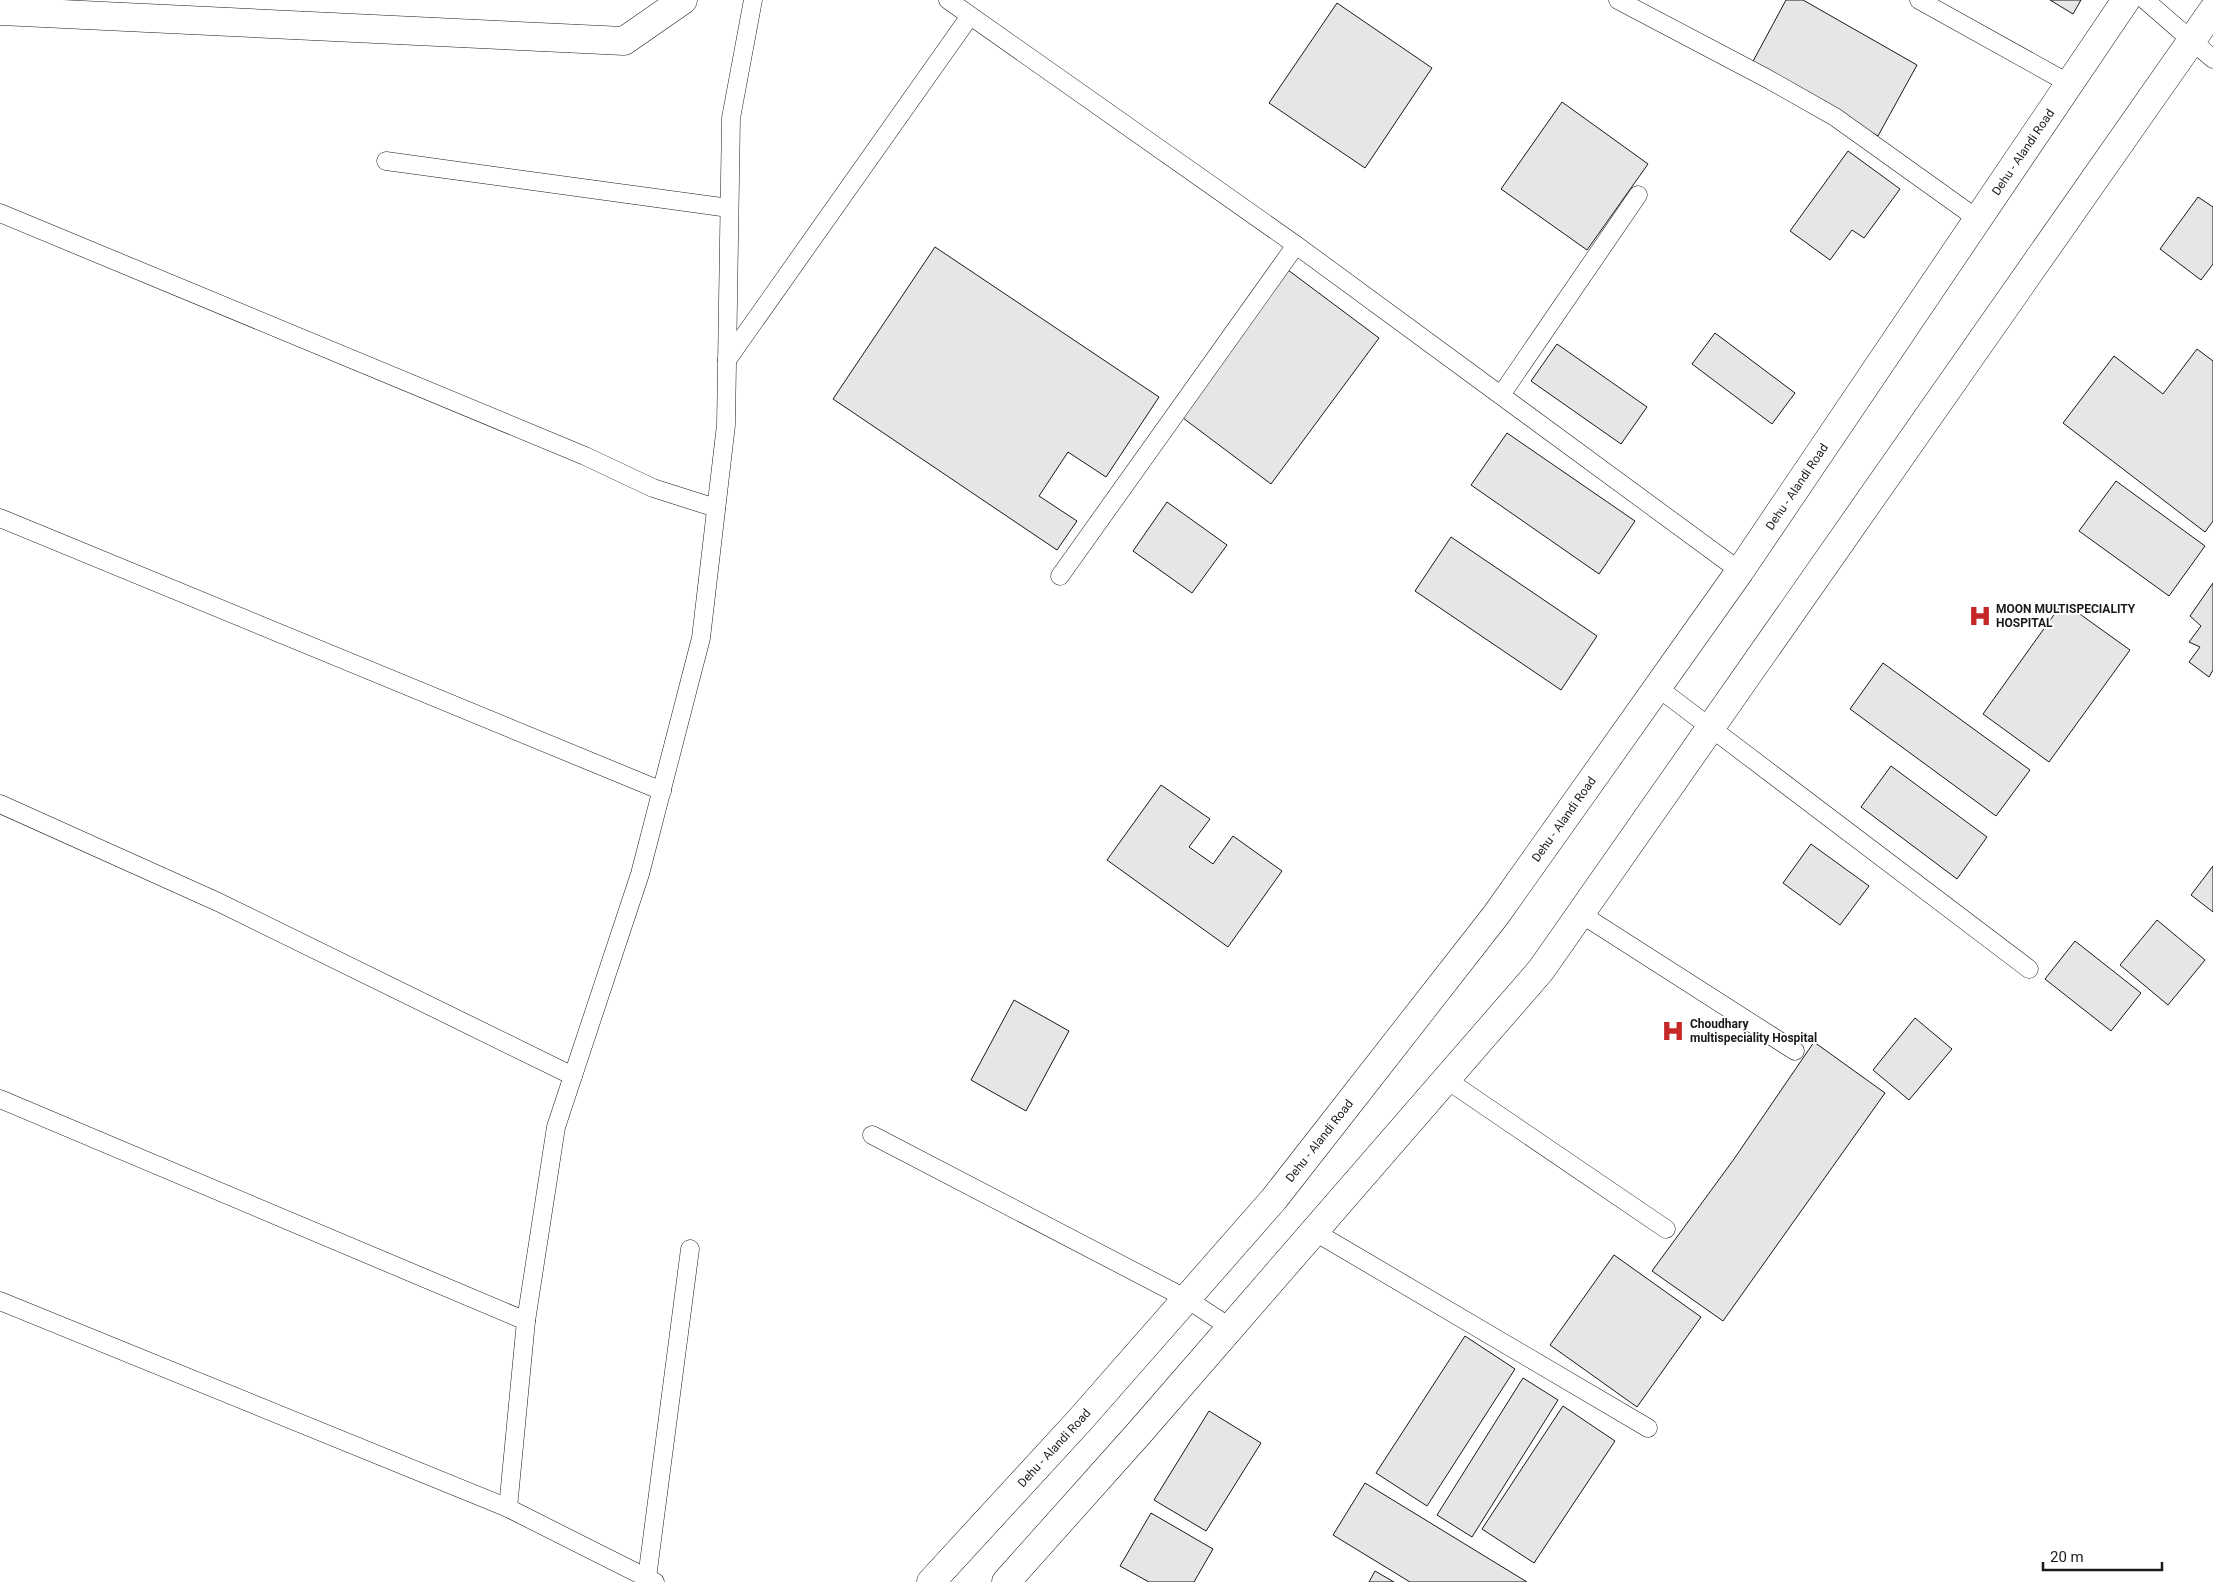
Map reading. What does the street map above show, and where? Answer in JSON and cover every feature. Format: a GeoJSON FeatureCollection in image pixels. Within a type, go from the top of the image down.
{"type":"FeatureCollection","features":[{"type":"Feature","properties":{"kind":"main road"},"geometry":{"type":"LineString","coordinates":[[0,12],[624,41],[683,0]]}},
{"type":"Feature","properties":{"kind":"main road","name":"Dehu - Alandi Road"},"geometry":{"type":"LineString","coordinates":[[930,1582],[1080,1420],[1274,1199],[1496,915],[1740,570],[2126,0]]}},
{"type":"Feature","properties":{"kind":"main road"},"geometry":{"type":"LineString","coordinates":[[1006,1582],[1232,1328],[1541,970],[2213,10]]}},
{"type":"Feature","properties":{"kind":"lane"},"geometry":{"type":"LineString","coordinates":[[508,1508],[526,1321],[556,1127],[640,874],[701,638],[726,425],[731,118],[753,0]]}},
{"type":"Feature","properties":{"kind":"lane"},"geometry":{"type":"LineString","coordinates":[[948,0],[1296,245],[1740,570]]}},
{"type":"Feature","properties":{"kind":"lane"},"geometry":{"type":"LineString","coordinates":[[1618,0],[1768,79],[1835,117],[1978,220]]}},
{"type":"Feature","properties":{"kind":"lane"},"geometry":{"type":"LineString","coordinates":[[1919,0],[2070,84]]}},
{"type":"Feature","properties":{"kind":"lane"},"geometry":{"type":"LineString","coordinates":[[2145,0],[2191,42],[2213,59]]}},
{"type":"Feature","properties":{"kind":"lane"},"geometry":{"type":"LineString","coordinates":[[727,360],[970,16]]}},
{"type":"Feature","properties":{"kind":"lane"},"geometry":{"type":"LineString","coordinates":[[386,161],[729,208]]}},
{"type":"Feature","properties":{"kind":"lane"},"geometry":{"type":"LineString","coordinates":[[1501,395],[1638,195]]}},
{"type":"Feature","properties":{"kind":"lane"},"geometry":{"type":"LineString","coordinates":[[0,214],[585,456],[653,488],[716,508]]}},
{"type":"Feature","properties":{"kind":"lane"},"geometry":{"type":"LineString","coordinates":[[1060,576],[1296,245]]}},
{"type":"Feature","properties":{"kind":"lane"},"geometry":{"type":"LineString","coordinates":[[0,518],[662,791]]}},
{"type":"Feature","properties":{"kind":"lane"},"geometry":{"type":"LineString","coordinates":[[1658,687],[2029,969]]}},
{"type":"Feature","properties":{"kind":"lane"},"geometry":{"type":"LineString","coordinates":[[0,804],[218,902],[573,1076]]}},
{"type":"Feature","properties":{"kind":"lane"},"geometry":{"type":"LineString","coordinates":[[1581,914],[1795,1051]]}},
{"type":"Feature","properties":{"kind":"lane"},"geometry":{"type":"LineString","coordinates":[[1447,1080],[1666,1229]]}},
{"type":"Feature","properties":{"kind":"lane"},"geometry":{"type":"LineString","coordinates":[[0,1099],[526,1321]]}},
{"type":"Feature","properties":{"kind":"lane"},"geometry":{"type":"LineString","coordinates":[[872,1135],[1187,1299],[1232,1328]]}},
{"type":"Feature","properties":{"kind":"lane"},"geometry":{"type":"LineString","coordinates":[[1315,1232],[1648,1428]]}},
{"type":"Feature","properties":{"kind":"lane"},"geometry":{"type":"LineString","coordinates":[[0,1301],[508,1508],[651,1580],[690,1249]]}},
{"type":"Feature","properties":{"kind":"building"},"geometry":{"type":"Polygon","coordinates":[[[1786,0],[1803,0],[1917,65],[1878,136],[1751,65],[1786,0]]]}},
{"type":"Feature","properties":{"kind":"building"},"geometry":{"type":"Polygon","coordinates":[[[2050,0],[2081,0],[2073,14],[2050,0]]]}},
{"type":"Feature","properties":{"kind":"building"},"geometry":{"type":"Polygon","coordinates":[[[1337,3],[1432,68],[1365,168],[1269,103],[1337,3]]]}},
{"type":"Feature","properties":{"kind":"building"},"geometry":{"type":"Polygon","coordinates":[[[1562,102],[1648,164],[1587,250],[1501,189],[1562,102]]]}},
{"type":"Feature","properties":{"kind":"building"},"geometry":{"type":"Polygon","coordinates":[[[1848,151],[1900,189],[1864,238],[1852,230],[1830,260],[1790,231],[1848,151]]]}},
{"type":"Feature","properties":{"kind":"building"},"geometry":{"type":"Polygon","coordinates":[[[2198,197],[2213,207],[2213,264],[2201,280],[2160,249],[2198,197]]]}},
{"type":"Feature","properties":{"kind":"building"},"geometry":{"type":"Polygon","coordinates":[[[935,247],[1159,397],[1106,477],[1068,452],[1039,496],[1077,521],[1057,550],[833,399],[935,247]]]}},
{"type":"Feature","properties":{"kind":"building"},"geometry":{"type":"Polygon","coordinates":[[[1288,270],[1379,338],[1271,484],[1179,415],[1288,270]]]}},
{"type":"Feature","properties":{"kind":"building"},"geometry":{"type":"Polygon","coordinates":[[[1715,333],[1795,393],[1772,424],[1692,364],[1715,333]]]}},
{"type":"Feature","properties":{"kind":"building"},"geometry":{"type":"Polygon","coordinates":[[[1557,344],[1647,407],[1621,444],[1531,381],[1557,344]]]}},
{"type":"Feature","properties":{"kind":"building"},"geometry":{"type":"Polygon","coordinates":[[[2197,349],[2213,361],[2213,521],[2205,532],[2063,423],[2114,356],[2163,394],[2197,349]]]}},
{"type":"Feature","properties":{"kind":"building"},"geometry":{"type":"Polygon","coordinates":[[[1507,433],[1635,521],[1599,574],[1471,485],[1507,433]]]}},
{"type":"Feature","properties":{"kind":"building"},"geometry":{"type":"Polygon","coordinates":[[[2116,481],[2205,546],[2169,596],[2079,531],[2116,481]]]}},
{"type":"Feature","properties":{"kind":"building"},"geometry":{"type":"Polygon","coordinates":[[[1167,502],[1227,545],[1192,593],[1133,551],[1167,502]]]}},
{"type":"Feature","properties":{"kind":"building"},"geometry":{"type":"Polygon","coordinates":[[[1451,537],[1597,636],[1561,690],[1415,591],[1451,537]]]}},
{"type":"Feature","properties":{"kind":"building"},"geometry":{"type":"Polygon","coordinates":[[[2213,583],[2213,670],[2209,677],[2189,662],[2200,647],[2189,642],[2201,626],[2190,616],[2213,583]]]}},
{"type":"Feature","properties":{"kind":"building"},"geometry":{"type":"Polygon","coordinates":[[[2063,602],[2130,650],[2049,762],[1983,714],[2063,602]]]}},
{"type":"Feature","properties":{"kind":"building"},"geometry":{"type":"Polygon","coordinates":[[[1883,663],[2030,770],[1996,816],[1850,709],[1883,663]]]}},
{"type":"Feature","properties":{"kind":"building"},"geometry":{"type":"Polygon","coordinates":[[[1891,766],[1987,837],[1957,879],[1861,807],[1891,766]]]}},
{"type":"Feature","properties":{"kind":"building"},"geometry":{"type":"Polygon","coordinates":[[[1161,785],[1210,819],[1189,847],[1213,864],[1233,836],[1282,871],[1228,947],[1107,860],[1161,785]]]}},
{"type":"Feature","properties":{"kind":"building"},"geometry":{"type":"Polygon","coordinates":[[[1811,844],[1869,886],[1840,925],[1783,883],[1811,844]]]}},
{"type":"Feature","properties":{"kind":"building"},"geometry":{"type":"Polygon","coordinates":[[[2213,866],[2213,912],[2191,895],[2213,866]]]}},
{"type":"Feature","properties":{"kind":"building"},"geometry":{"type":"Polygon","coordinates":[[[2157,920],[2205,960],[2168,1005],[2120,965],[2157,920]]]}},
{"type":"Feature","properties":{"kind":"building"},"geometry":{"type":"Polygon","coordinates":[[[2075,941],[2141,993],[2111,1031],[2045,979],[2075,941]]]}},
{"type":"Feature","properties":{"kind":"building"},"geometry":{"type":"Polygon","coordinates":[[[1014,1000],[1069,1031],[1026,1111],[971,1080],[1014,1000]]]}},
{"type":"Feature","properties":{"kind":"building"},"geometry":{"type":"Polygon","coordinates":[[[1915,1018],[1952,1049],[1909,1100],[1873,1070],[1915,1018]]]}},
{"type":"Feature","properties":{"kind":"building"},"geometry":{"type":"Polygon","coordinates":[[[1814,1042],[1885,1093],[1723,1321],[1652,1271],[1734,1159],[1814,1042]]]}},
{"type":"Feature","properties":{"kind":"building"},"geometry":{"type":"Polygon","coordinates":[[[1614,1255],[1701,1317],[1637,1407],[1550,1345],[1614,1255]]]}},
{"type":"Feature","properties":{"kind":"building"},"geometry":{"type":"Polygon","coordinates":[[[1465,1336],[1515,1369],[1427,1506],[1376,1473],[1465,1336]]]}},
{"type":"Feature","properties":{"kind":"building"},"geometry":{"type":"Polygon","coordinates":[[[1523,1378],[1558,1400],[1472,1537],[1437,1515],[1523,1378]]]}},
{"type":"Feature","properties":{"kind":"building"},"geometry":{"type":"Polygon","coordinates":[[[1563,1406],[1615,1441],[1534,1563],[1482,1529],[1563,1406]]]}},
{"type":"Feature","properties":{"kind":"building"},"geometry":{"type":"Polygon","coordinates":[[[1209,1411],[1261,1443],[1206,1531],[1154,1500],[1209,1411]]]}},
{"type":"Feature","properties":{"kind":"building"},"geometry":{"type":"Polygon","coordinates":[[[1365,1483],[1527,1582],[1410,1582],[1333,1535],[1365,1483]]]}},
{"type":"Feature","properties":{"kind":"building"},"geometry":{"type":"Polygon","coordinates":[[[1151,1513],[1213,1549],[1194,1582],[1149,1582],[1120,1566],[1151,1513]]]}},
{"type":"Feature","properties":{"kind":"building"},"geometry":{"type":"Polygon","coordinates":[[[1375,1571],[1394,1582],[1369,1582],[1375,1571]]]}},
{"type":"Feature","properties":{"kind":"place","name":"MOON MULTISPECIALITY HOSPITAL"},"geometry":{"type":"Point","coordinates":[1980,616]}},
{"type":"Feature","properties":{"kind":"place","name":"Choudhary multispeciality Hospital"},"geometry":{"type":"Point","coordinates":[1673,1031]}}]}
